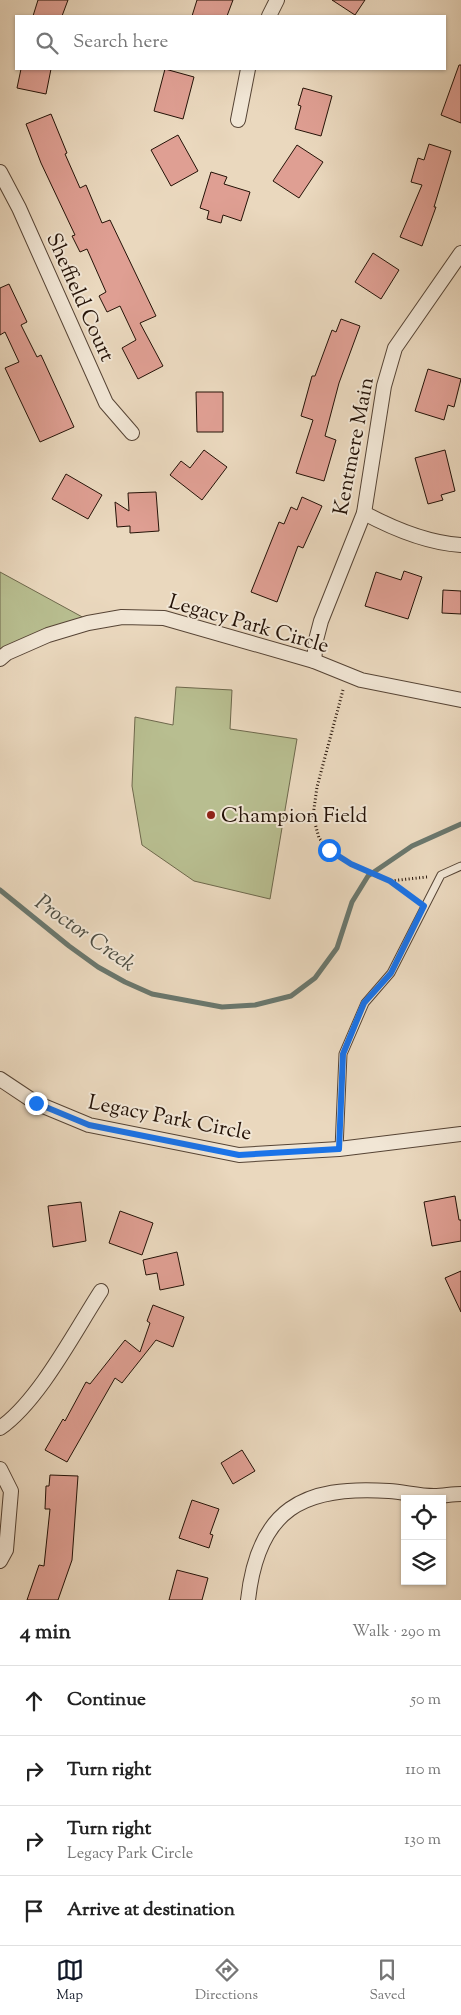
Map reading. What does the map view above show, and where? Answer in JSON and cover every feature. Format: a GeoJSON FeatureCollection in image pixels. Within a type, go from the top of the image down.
{"type":"FeatureCollection","features":[{"type":"Feature","properties":{"kind":"street"},"geometry":{"type":"LineString","coordinates":[[269,15],[277,0]]}},
{"type":"Feature","properties":{"kind":"street"},"geometry":{"type":"LineString","coordinates":[[238,120],[248,70]]}},
{"type":"Feature","properties":{"kind":"street","name":"Sheffield Court"},"geometry":{"type":"LineString","coordinates":[[0,172],[19,208],[106,403],[132,432]]}},
{"type":"Feature","properties":{"kind":"street","name":"Kentmere Main"},"geometry":{"type":"LineString","coordinates":[[314,661],[316,640],[321,621],[364,514],[384,386],[395,348],[461,253]]}},
{"type":"Feature","properties":{"kind":"street"},"geometry":{"type":"LineString","coordinates":[[364,514],[385,524],[443,544],[461,545]]}},
{"type":"Feature","properties":{"kind":"street","name":"Legacy Park Circle"},"geometry":{"type":"LineString","coordinates":[[0,659],[8,653],[48,635],[88,623],[143,616],[164,618],[213,630],[314,661],[361,680],[461,700]]}},
{"type":"Feature","properties":{"kind":"street","name":"Legacy Park Circle"},"geometry":{"type":"LineString","coordinates":[[0,1078],[36,1103],[89,1125],[239,1155],[339,1149],[461,1134]]}},
{"type":"Feature","properties":{"kind":"street"},"geometry":{"type":"LineString","coordinates":[[0,1428],[10,1421],[35,1393],[101,1291]]}},
{"type":"Feature","properties":{"kind":"street"},"geometry":{"type":"LineString","coordinates":[[0,1470],[11,1492],[6,1550],[0,1561]]}},
{"type":"Feature","properties":{"kind":"street"},"geometry":{"type":"LineString","coordinates":[[248,1600],[253,1564],[260,1546],[279,1519],[309,1497],[338,1490],[389,1491],[434,1496],[461,1494]]}},
{"type":"Feature","properties":{"kind":"lane"},"geometry":{"type":"LineString","coordinates":[[339,1149],[343,1054],[364,1003],[391,973],[441,875],[461,866]]}},
{"type":"Feature","properties":{"kind":"path"},"geometry":{"type":"LineString","coordinates":[[343,690],[322,763],[313,816],[319,838],[329,850],[361,869],[390,881],[424,906]]}},
{"type":"Feature","properties":{"kind":"path"},"geometry":{"type":"LineString","coordinates":[[390,881],[441,875]]}},
{"type":"Feature","properties":{"kind":"green space"},"geometry":{"type":"Polygon","coordinates":[[[0,572],[97,625],[0,655],[0,572]]]}},
{"type":"Feature","properties":{"kind":"green space","name":"Champion Field"},"geometry":{"type":"Polygon","coordinates":[[[176,687],[232,690],[230,729],[297,739],[270,899],[194,881],[142,845],[132,786],[135,717],[173,725],[176,687]]]}},
{"type":"Feature","properties":{"kind":"building"},"geometry":{"type":"Polygon","coordinates":[[[38,0],[68,0],[62,15],[33,15],[38,0]]]}},
{"type":"Feature","properties":{"kind":"building"},"geometry":{"type":"Polygon","coordinates":[[[197,0],[233,0],[227,15],[192,15],[197,0]]]}},
{"type":"Feature","properties":{"kind":"building"},"geometry":{"type":"Polygon","coordinates":[[[332,0],[365,0],[355,15],[332,0]]]}},
{"type":"Feature","properties":{"kind":"building"},"geometry":{"type":"Polygon","coordinates":[[[459,65],[461,65],[461,123],[441,115],[459,65]]]}},
{"type":"Feature","properties":{"kind":"building"},"geometry":{"type":"Polygon","coordinates":[[[21,70],[51,70],[46,94],[17,88],[21,70]]]}},
{"type":"Feature","properties":{"kind":"building"},"geometry":{"type":"Polygon","coordinates":[[[165,70],[194,77],[183,119],[154,111],[165,70]]]}},
{"type":"Feature","properties":{"kind":"building"},"geometry":{"type":"Polygon","coordinates":[[[303,88],[332,96],[321,136],[295,129],[301,106],[298,105],[303,88]]]}},
{"type":"Feature","properties":{"kind":"building"},"geometry":{"type":"Polygon","coordinates":[[[51,114],[67,153],[65,154],[80,188],[86,185],[102,223],[110,220],[156,316],[140,323],[163,366],[138,379],[122,348],[136,340],[120,306],[107,312],[99,296],[106,292],[87,249],[80,252],[72,236],[75,235],[41,163],[26,124],[51,114]]]}},
{"type":"Feature","properties":{"kind":"building"},"geometry":{"type":"Polygon","coordinates":[[[178,135],[198,171],[171,186],[151,150],[178,135]]]}},
{"type":"Feature","properties":{"kind":"building"},"geometry":{"type":"Polygon","coordinates":[[[429,144],[451,151],[434,207],[436,207],[422,246],[400,237],[422,185],[411,182],[418,158],[424,160],[429,144]]]}},
{"type":"Feature","properties":{"kind":"building"},"geometry":{"type":"Polygon","coordinates":[[[297,145],[323,162],[299,198],[273,181],[297,145]]]}},
{"type":"Feature","properties":{"kind":"building"},"geometry":{"type":"Polygon","coordinates":[[[211,172],[227,177],[224,184],[250,192],[241,221],[223,215],[221,223],[207,219],[209,211],[200,208],[211,172]]]}},
{"type":"Feature","properties":{"kind":"building"},"geometry":{"type":"Polygon","coordinates":[[[373,253],[399,270],[381,299],[355,282],[373,253]]]}},
{"type":"Feature","properties":{"kind":"building"},"geometry":{"type":"Polygon","coordinates":[[[9,284],[27,322],[21,325],[37,357],[41,355],[74,427],[40,442],[5,368],[19,362],[5,332],[0,335],[0,288],[9,284]]]}},
{"type":"Feature","properties":{"kind":"building"},"geometry":{"type":"Polygon","coordinates":[[[341,319],[360,326],[339,383],[325,436],[336,440],[324,481],[296,473],[313,420],[301,416],[312,376],[315,376],[332,330],[336,332],[341,319]]]}},
{"type":"Feature","properties":{"kind":"building"},"geometry":{"type":"Polygon","coordinates":[[[428,369],[461,379],[454,407],[448,405],[444,420],[415,411],[428,369]]]}},
{"type":"Feature","properties":{"kind":"building"},"geometry":{"type":"Polygon","coordinates":[[[196,392],[223,392],[223,432],[197,432],[196,392]]]}},
{"type":"Feature","properties":{"kind":"building"},"geometry":{"type":"Polygon","coordinates":[[[204,450],[227,467],[202,500],[170,475],[181,461],[190,468],[204,450]]]}},
{"type":"Feature","properties":{"kind":"building"},"geometry":{"type":"Polygon","coordinates":[[[445,450],[455,491],[441,495],[443,500],[428,504],[415,458],[445,450]]]}},
{"type":"Feature","properties":{"kind":"building"},"geometry":{"type":"Polygon","coordinates":[[[66,474],[102,495],[88,519],[52,499],[66,474]]]}},
{"type":"Feature","properties":{"kind":"building"},"geometry":{"type":"Polygon","coordinates":[[[156,492],[159,531],[130,533],[130,526],[117,527],[115,502],[129,511],[128,493],[156,492]]]}},
{"type":"Feature","properties":{"kind":"building"},"geometry":{"type":"Polygon","coordinates":[[[302,497],[322,506],[303,548],[298,546],[277,602],[251,592],[279,522],[284,524],[291,507],[297,510],[302,497]]]}},
{"type":"Feature","properties":{"kind":"building"},"geometry":{"type":"Polygon","coordinates":[[[404,571],[422,577],[408,619],[365,606],[376,572],[401,580],[404,571]]]}},
{"type":"Feature","properties":{"kind":"building"},"geometry":{"type":"Polygon","coordinates":[[[443,590],[461,591],[461,614],[442,613],[443,590]]]}},
{"type":"Feature","properties":{"kind":"building"},"geometry":{"type":"Polygon","coordinates":[[[455,1196],[459,1220],[461,1220],[461,1241],[432,1246],[424,1202],[455,1196]]]}},
{"type":"Feature","properties":{"kind":"building"},"geometry":{"type":"Polygon","coordinates":[[[81,1202],[86,1241],[53,1247],[48,1206],[81,1202]]]}},
{"type":"Feature","properties":{"kind":"building"},"geometry":{"type":"Polygon","coordinates":[[[120,1211],[153,1223],[142,1255],[109,1243],[120,1211]]]}},
{"type":"Feature","properties":{"kind":"building"},"geometry":{"type":"Polygon","coordinates":[[[177,1252],[184,1285],[160,1290],[157,1273],[146,1275],[143,1260],[177,1252]]]}},
{"type":"Feature","properties":{"kind":"building"},"geometry":{"type":"Polygon","coordinates":[[[461,1271],[461,1312],[445,1278],[461,1271]]]}},
{"type":"Feature","properties":{"kind":"building"},"geometry":{"type":"Polygon","coordinates":[[[153,1305],[184,1317],[173,1347],[156,1340],[122,1383],[115,1378],[67,1462],[45,1450],[63,1419],[65,1421],[86,1382],[90,1384],[125,1340],[140,1352],[150,1323],[147,1321],[153,1305]]]}},
{"type":"Feature","properties":{"kind":"building"},"geometry":{"type":"Polygon","coordinates":[[[242,1450],[255,1471],[233,1484],[221,1463],[242,1450]]]}},
{"type":"Feature","properties":{"kind":"building"},"geometry":{"type":"Polygon","coordinates":[[[50,1475],[78,1476],[72,1560],[58,1600],[27,1600],[39,1565],[44,1566],[50,1509],[45,1509],[46,1486],[49,1486],[50,1475]]]}},
{"type":"Feature","properties":{"kind":"building"},"geometry":{"type":"Polygon","coordinates":[[[192,1500],[219,1509],[210,1534],[213,1535],[209,1548],[179,1538],[192,1500]]]}},
{"type":"Feature","properties":{"kind":"building"},"geometry":{"type":"Polygon","coordinates":[[[177,1570],[208,1578],[202,1600],[169,1600],[177,1570]]]}},
{"type":"Feature","properties":{"kind":"waterway","name":"Proctor Creek"},"geometry":{"type":"LineString","coordinates":[[0,890],[69,946],[98,967],[125,982],[152,994],[222,1007],[255,1005],[291,996],[315,978],[337,948],[352,902],[368,876],[412,846],[461,824]]}},
{"type":"Feature","properties":{"kind":"place","name":"Champion Field"},"geometry":{"type":"Point","coordinates":[211,815]}},
{"type":"Feature","properties":{"kind":"route"},"geometry":{"type":"LineString","coordinates":[[36,1103],[89,1125],[239,1155],[339,1149],[343,1054],[364,1003],[391,973],[424,906],[390,881],[351,864],[329,850]]}}]}
